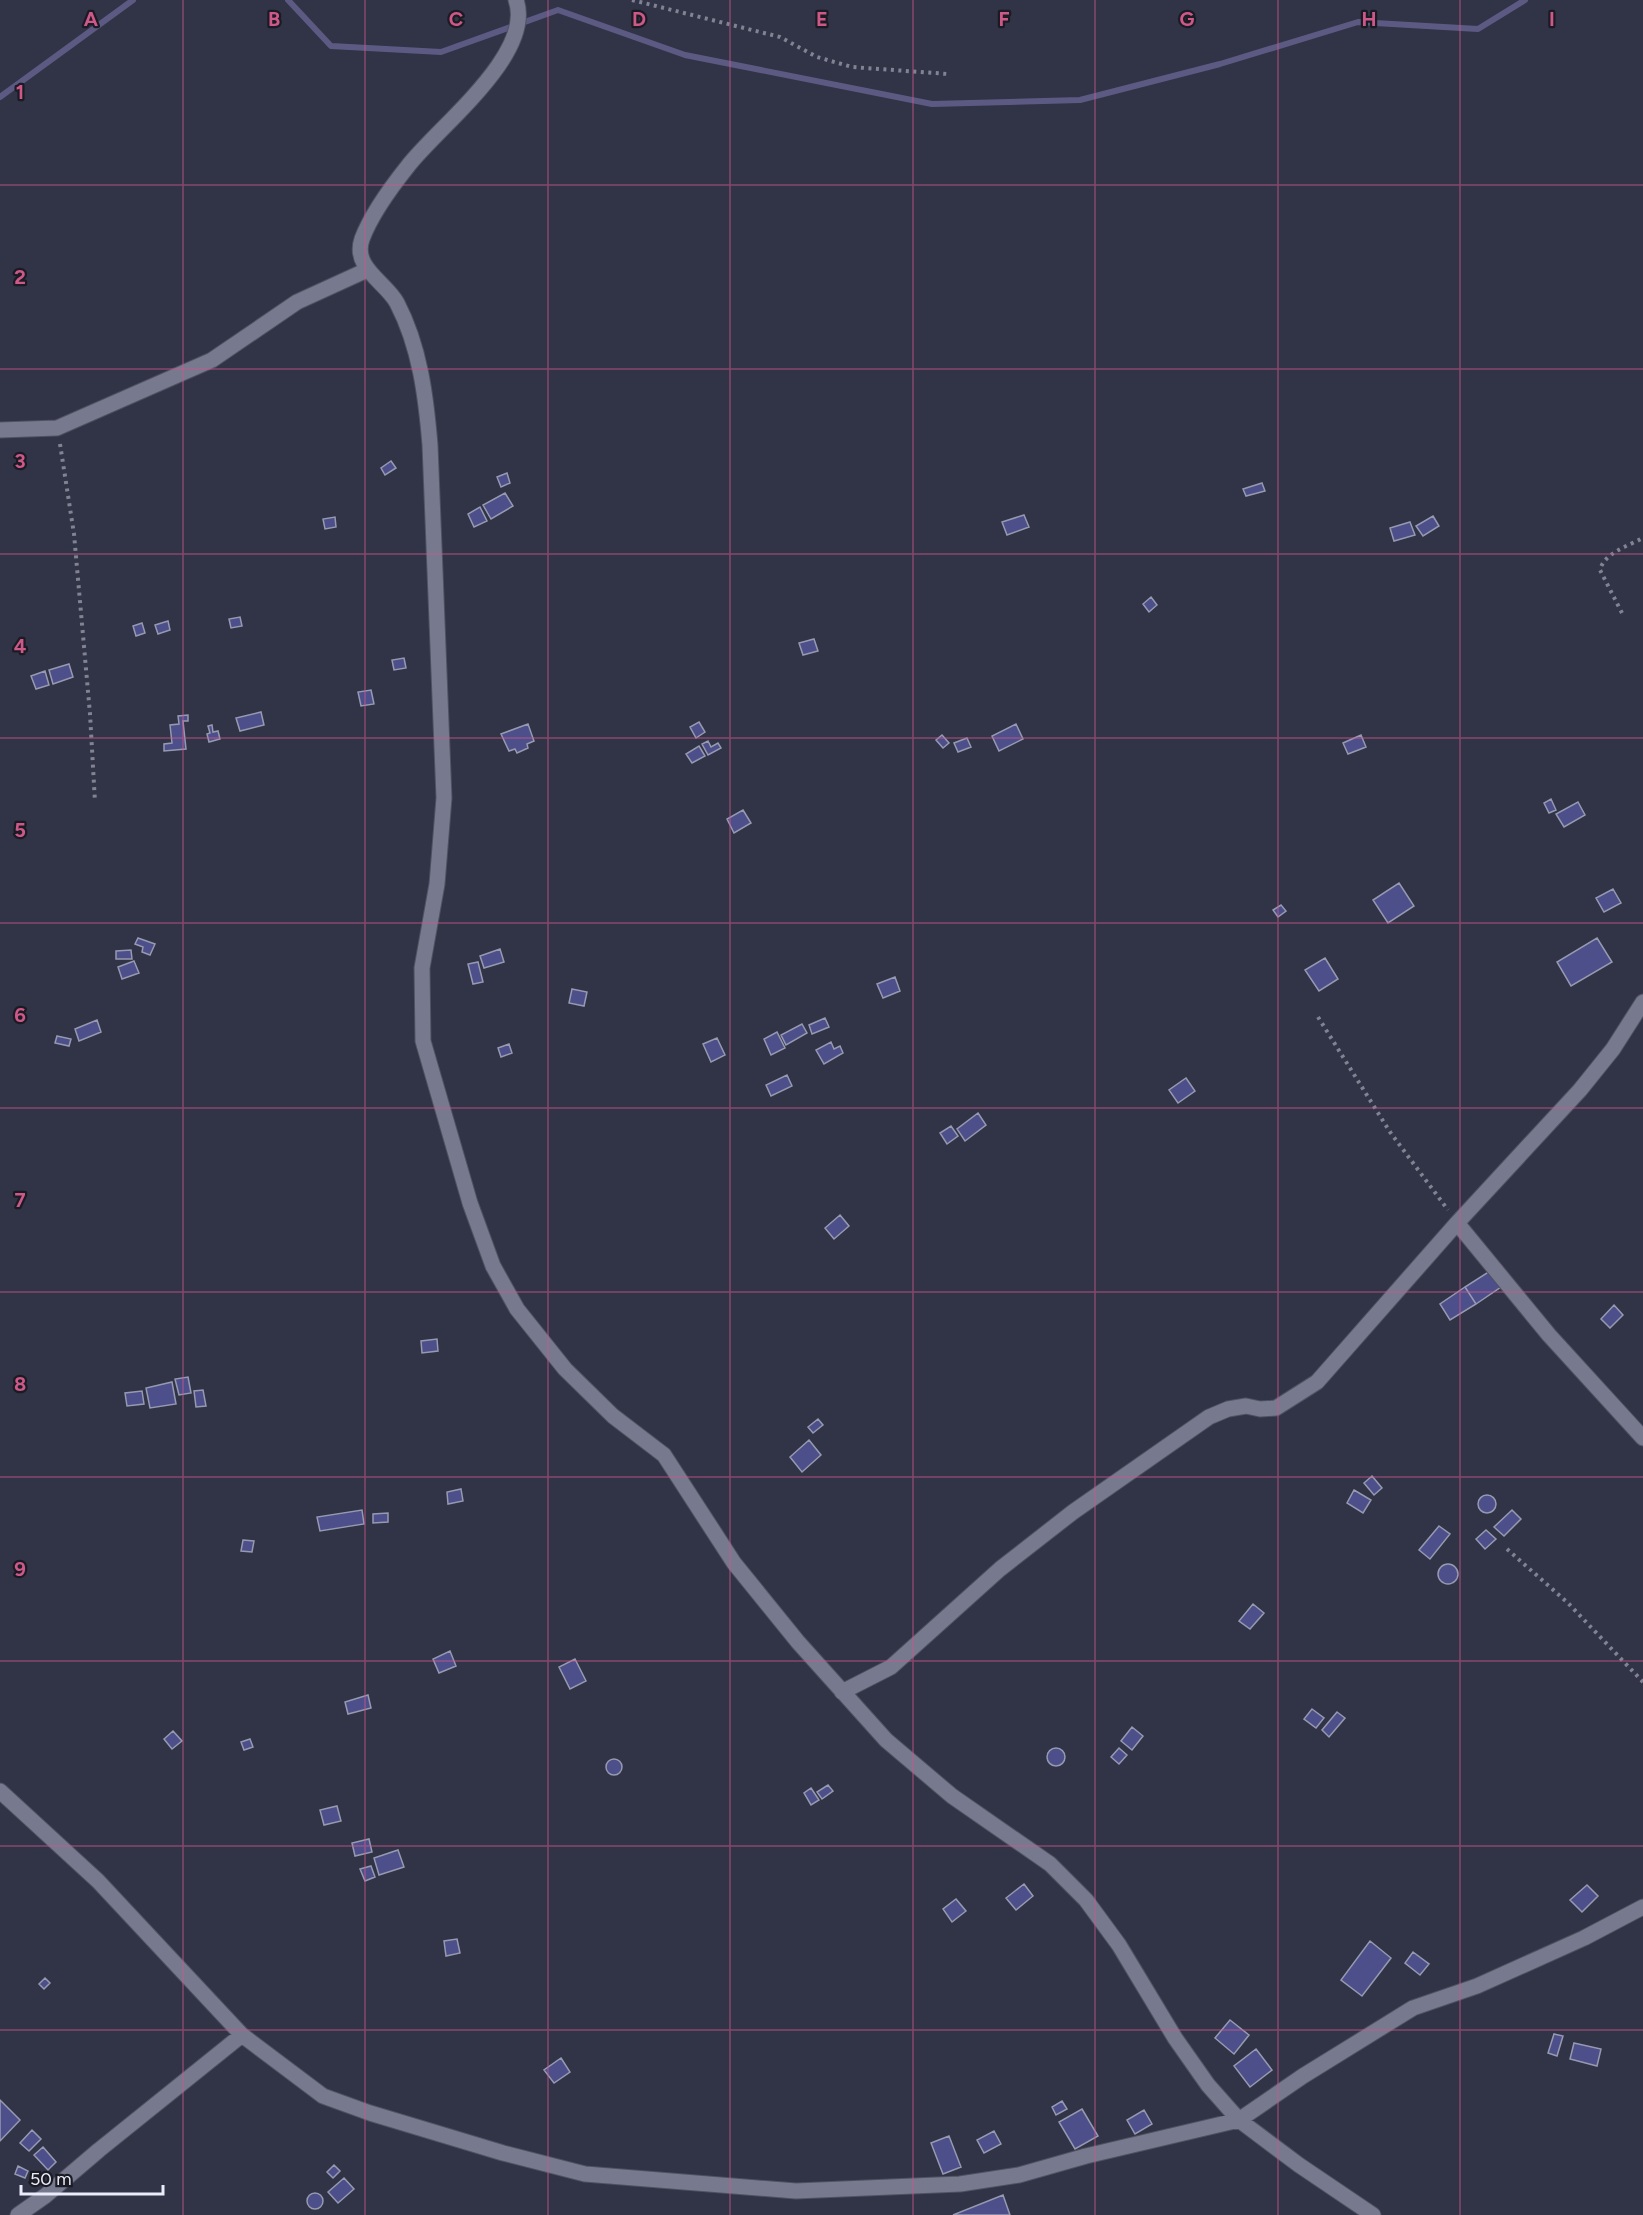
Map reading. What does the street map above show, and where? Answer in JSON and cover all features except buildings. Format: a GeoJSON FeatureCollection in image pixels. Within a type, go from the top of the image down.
{"type":"FeatureCollection","features":[{"type":"Feature","properties":{"kind":"street"},"geometry":{"type":"LineString","coordinates":[[516,0],[519,9],[517,26],[511,42],[493,73],[409,164],[369,225],[362,241],[360,257],[367,270],[396,301],[413,348],[425,392],[430,445],[444,798],[437,884],[422,968],[423,1041],[470,1203],[493,1266],[517,1309],[565,1369],[613,1416],[664,1455],[734,1563],[798,1642],[886,1740],[952,1796],[1050,1864],[1086,1900],[1119,1945],[1175,2038],[1208,2085],[1239,2120],[1299,2165],[1373,2215]]}},
{"type":"Feature","properties":{"kind":"street"},"geometry":{"type":"LineString","coordinates":[[0,430],[57,428],[212,360],[297,302],[367,270]]}},
{"type":"Feature","properties":{"kind":"street"},"geometry":{"type":"LineString","coordinates":[[842,1692],[891,1667],[1000,1569],[1073,1512],[1209,1417],[1228,1409],[1246,1406],[1260,1409],[1276,1408],[1317,1382],[1457,1222],[1580,1090],[1613,1048],[1643,1002]]}},
{"type":"Feature","properties":{"kind":"street"},"geometry":{"type":"LineString","coordinates":[[1457,1222],[1549,1335],[1643,1438]]}},
{"type":"Feature","properties":{"kind":"street"},"geometry":{"type":"LineString","coordinates":[[0,1791],[98,1881],[242,2035],[323,2096],[370,2113],[503,2153],[596,2175],[796,2191],[960,2184],[1019,2175],[1086,2156],[1239,2120],[1303,2076],[1413,2008],[1477,1986],[1584,1938],[1643,1906]]}},
{"type":"Feature","properties":{"kind":"street"},"geometry":{"type":"LineString","coordinates":[[18,2215],[45,2196],[242,2035]]}},
{"type":"Feature","properties":{"kind":"path"},"geometry":{"type":"LineString","coordinates":[[632,0],[650,2],[780,37],[817,57],[852,67],[948,74]]}},
{"type":"Feature","properties":{"kind":"path"},"geometry":{"type":"LineString","coordinates":[[57,428],[74,534],[90,714],[95,802]]}},
{"type":"Feature","properties":{"kind":"path"},"geometry":{"type":"LineString","coordinates":[[1622,613],[1599,570],[1602,562],[1615,552],[1643,538]]}},
{"type":"Feature","properties":{"kind":"path"},"geometry":{"type":"LineString","coordinates":[[1318,1017],[1390,1132],[1457,1222]]}},
{"type":"Feature","properties":{"kind":"path"},"geometry":{"type":"LineString","coordinates":[[1507,1549],[1568,1603],[1643,1682]]}},
{"type":"Feature","properties":{"kind":"waterway"},"geometry":{"type":"LineString","coordinates":[[0,97],[133,0]]}},
{"type":"Feature","properties":{"kind":"waterway"},"geometry":{"type":"LineString","coordinates":[[288,0],[331,46],[441,52],[558,10],[685,55],[932,104],[1080,100],[1220,64],[1358,22],[1478,29],[1525,0]]}}]}
